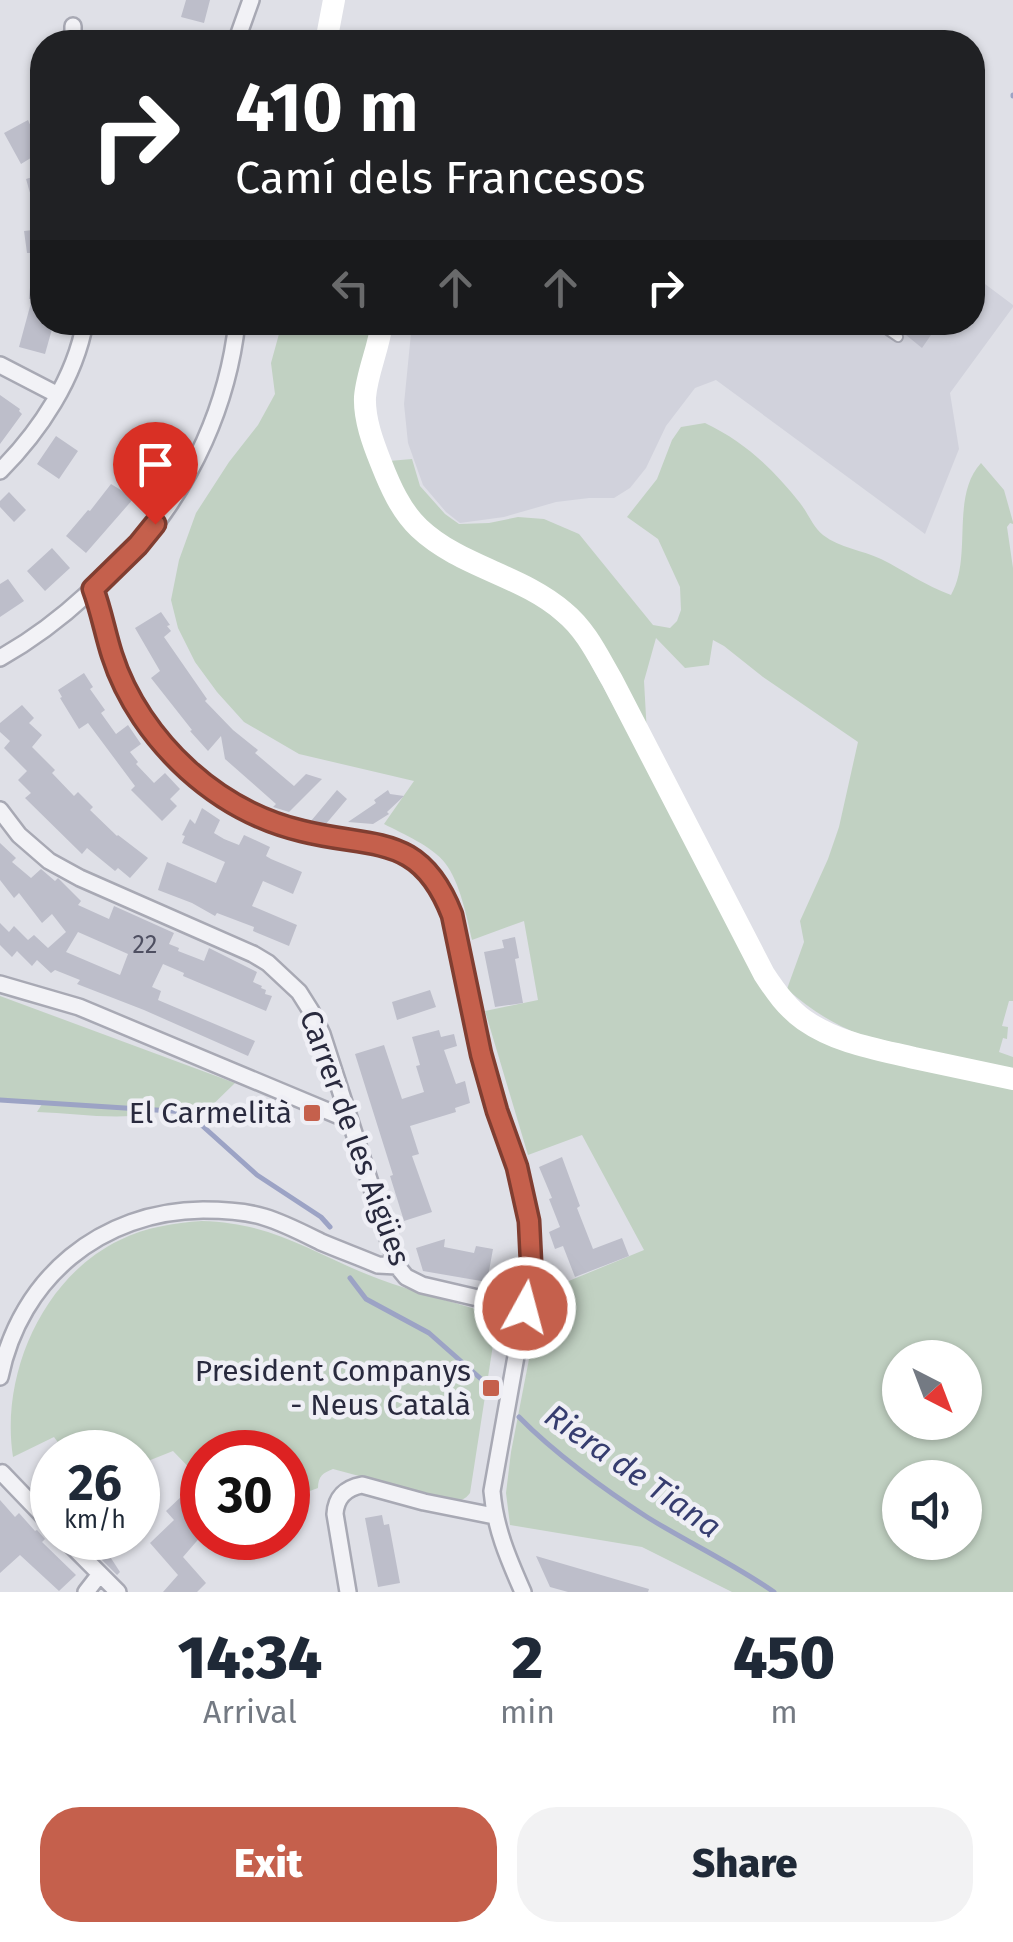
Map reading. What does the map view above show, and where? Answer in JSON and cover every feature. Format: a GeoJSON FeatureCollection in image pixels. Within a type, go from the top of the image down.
{"type":"FeatureCollection","features":[{"type":"Feature","properties":{"kind":"street"},"geometry":{"type":"LineString","coordinates":[[241,30],[252,0]]}},
{"type":"Feature","properties":{"kind":"street"},"geometry":{"type":"LineString","coordinates":[[333,30],[334,0]]}},
{"type":"Feature","properties":{"kind":"street"},"geometry":{"type":"LineString","coordinates":[[0,471],[26,442],[58,395],[82,335]]}},
{"type":"Feature","properties":{"kind":"street"},"geometry":{"type":"LineString","coordinates":[[0,658],[93,589],[138,545],[172,502],[198,459],[222,396],[235,335]]}},
{"type":"Feature","properties":{"kind":"street"},"geometry":{"type":"LineString","coordinates":[[381,335],[365,395],[366,414],[375,448],[400,506],[419,528],[444,547],[523,584],[564,612],[588,637],[764,974],[783,1000],[805,1021],[855,1044],[1013,1079]]}},
{"type":"Feature","properties":{"kind":"street"},"geometry":{"type":"LineString","coordinates":[[0,365],[58,395]]}},
{"type":"Feature","properties":{"kind":"street"},"geometry":{"type":"LineString","coordinates":[[93,589],[114,660],[136,708],[189,770],[262,818],[300,831],[402,851],[440,886],[452,915],[481,1054],[524,1193],[532,1243],[525,1308],[492,1491],[494,1516],[523,1592]]}},
{"type":"Feature","properties":{"kind":"street","name":"Carrer de les Aigües"},"geometry":{"type":"LineString","coordinates":[[0,810],[50,862],[253,954],[284,976],[305,1001],[322,1034],[397,1266],[406,1278],[422,1286],[525,1308]]}},
{"type":"Feature","properties":{"kind":"street"},"geometry":{"type":"LineString","coordinates":[[0,984],[79,1007],[349,1120]]}},
{"type":"Feature","properties":{"kind":"street"},"geometry":{"type":"LineString","coordinates":[[0,1377],[9,1340],[34,1294],[94,1240],[119,1226],[156,1215],[218,1210],[264,1217],[378,1265],[397,1266]]}},
{"type":"Feature","properties":{"kind":"street"},"geometry":{"type":"LineString","coordinates":[[1,1472],[30,1503]]}},
{"type":"Feature","properties":{"kind":"street"},"geometry":{"type":"LineString","coordinates":[[348,1592],[335,1514],[341,1494],[352,1486],[362,1485],[494,1516]]}},
{"type":"Feature","properties":{"kind":"street"},"geometry":{"type":"LineString","coordinates":[[86,1560],[118,1592]]}},
{"type":"Feature","properties":{"kind":"street"},"geometry":{"type":"LineString","coordinates":[[86,1592],[100,1574]]}},
{"type":"Feature","properties":{"kind":"lane"},"geometry":{"type":"LineString","coordinates":[[894,335],[898,338]]}},
{"type":"Feature","properties":{"kind":"shaded area"},"geometry":{"type":"Polygon","coordinates":[[[985,284],[1013,305],[950,393],[959,449],[925,534],[716,380],[695,388],[666,426],[646,468],[630,488],[614,498],[556,502],[504,517],[460,523],[423,485],[408,443],[404,404],[411,335],[985,335],[985,284]]]}},
{"type":"Feature","properties":{"kind":"green space"},"geometry":{"type":"Polygon","coordinates":[[[279,335],[370,335],[360,390],[392,501],[535,601],[576,637],[777,1007],[1013,1088],[1013,1592],[732,1592],[642,1547],[510,1525],[506,1493],[511,1452],[542,1292],[644,1250],[582,1135],[528,1155],[485,1011],[538,1000],[524,921],[472,940],[459,890],[445,863],[425,846],[384,824],[414,781],[299,754],[244,722],[195,662],[178,628],[171,600],[179,560],[196,513],[275,394],[271,363],[279,335]]]}},
{"type":"Feature","properties":{"kind":"green space"},"geometry":{"type":"Polygon","coordinates":[[[705,423],[746,448],[769,468],[823,535],[951,595],[961,563],[966,493],[981,463],[1004,490],[1013,522],[1007,527],[1013,568],[1013,1001],[1009,1001],[1002,1026],[1008,1027],[1007,1039],[1003,1038],[999,1052],[1013,1057],[1013,1071],[861,1035],[822,1015],[787,989],[804,942],[800,921],[839,827],[858,742],[713,640],[709,665],[685,668],[656,638],[644,681],[647,734],[603,647],[424,519],[408,499],[389,461],[412,459],[420,486],[459,524],[518,517],[544,519],[579,534],[653,625],[670,628],[681,610],[680,587],[658,539],[627,517],[657,479],[681,427],[705,423]]]}},
{"type":"Feature","properties":{"kind":"green space"},"geometry":{"type":"Polygon","coordinates":[[[0,996],[235,1083],[199,1118],[170,1108],[120,1116],[37,1112],[42,1104],[0,1099],[0,996]]]}},
{"type":"Feature","properties":{"kind":"green space"},"geometry":{"type":"Polygon","coordinates":[[[202,1221],[252,1228],[379,1279],[485,1312],[495,1332],[470,1493],[452,1501],[333,1469],[322,1475],[318,1488],[310,1491],[310,1430],[180,1430],[180,1458],[173,1451],[160,1456],[160,1430],[30,1430],[30,1449],[13,1457],[11,1425],[21,1361],[49,1302],[93,1256],[120,1240],[160,1226],[202,1221]]]}},
{"type":"Feature","properties":{"kind":"building"},"geometry":{"type":"Polygon","coordinates":[[[186,0],[210,0],[204,23],[181,17],[186,0]]]}},
{"type":"Feature","properties":{"kind":"building"},"geometry":{"type":"Polygon","coordinates":[[[28,120],[30,158],[21,164],[4,133],[28,120]]]}},
{"type":"Feature","properties":{"kind":"building"},"geometry":{"type":"Polygon","coordinates":[[[30,230],[30,253],[27,253],[24,231],[30,230]]]}},
{"type":"Feature","properties":{"kind":"building"},"geometry":{"type":"Polygon","coordinates":[[[30,306],[30,335],[50,335],[45,354],[19,347],[30,306]]]}},
{"type":"Feature","properties":{"kind":"building"},"geometry":{"type":"Polygon","coordinates":[[[906,335],[931,335],[922,348],[906,335]]]}},
{"type":"Feature","properties":{"kind":"building"},"geometry":{"type":"Polygon","coordinates":[[[0,395],[22,414],[0,444],[0,395]]]}},
{"type":"Feature","properties":{"kind":"building"},"geometry":{"type":"Polygon","coordinates":[[[56,436],[78,451],[59,479],[37,464],[56,436]]]}},
{"type":"Feature","properties":{"kind":"building"},"geometry":{"type":"Polygon","coordinates":[[[111,484],[134,498],[86,553],[66,536],[111,484]]]}},
{"type":"Feature","properties":{"kind":"building"},"geometry":{"type":"Polygon","coordinates":[[[9,492],[26,510],[14,522],[0,507],[0,501],[9,492]]]}},
{"type":"Feature","properties":{"kind":"building"},"geometry":{"type":"Polygon","coordinates":[[[52,548],[70,568],[45,591],[27,571],[52,548]]]}},
{"type":"Feature","properties":{"kind":"building"},"geometry":{"type":"Polygon","coordinates":[[[8,579],[24,601],[0,617],[0,584],[8,579]]]}},
{"type":"Feature","properties":{"kind":"building"},"geometry":{"type":"Polygon","coordinates":[[[161,612],[171,631],[164,637],[205,701],[258,750],[255,753],[294,786],[306,774],[322,779],[289,812],[273,807],[276,804],[225,759],[221,736],[208,751],[151,678],[160,671],[135,628],[161,612]]]}},
{"type":"Feature","properties":{"kind":"building"},"geometry":{"type":"Polygon","coordinates":[[[84,673],[105,710],[101,713],[116,734],[128,725],[141,744],[130,752],[136,764],[154,783],[165,773],[180,789],[170,799],[177,806],[162,821],[131,790],[135,786],[88,723],[79,729],[60,698],[58,690],[84,673]]]}},
{"type":"Feature","properties":{"kind":"building"},"geometry":{"type":"Polygon","coordinates":[[[22,705],[34,718],[29,723],[42,735],[32,747],[55,770],[52,773],[74,796],[78,792],[117,836],[148,858],[130,878],[87,848],[82,854],[25,798],[31,793],[18,780],[27,771],[4,748],[10,741],[0,732],[0,723],[22,705]]]}},
{"type":"Feature","properties":{"kind":"building"},"geometry":{"type":"Polygon","coordinates":[[[337,790],[347,799],[325,825],[311,821],[337,790]]]}},
{"type":"Feature","properties":{"kind":"building"},"geometry":{"type":"Polygon","coordinates":[[[388,790],[390,794],[404,796],[389,814],[373,824],[348,822],[376,803],[374,800],[388,790]]]}},
{"type":"Feature","properties":{"kind":"building"},"geometry":{"type":"Polygon","coordinates":[[[202,808],[220,820],[214,833],[239,845],[244,835],[270,847],[266,856],[302,872],[293,894],[263,881],[252,906],[297,925],[289,946],[253,931],[254,927],[217,913],[215,916],[158,890],[167,862],[216,883],[225,862],[182,843],[190,819],[195,824],[202,808]]]}},
{"type":"Feature","properties":{"kind":"building"},"geometry":{"type":"Polygon","coordinates":[[[0,843],[16,858],[12,862],[31,878],[41,869],[55,881],[58,878],[81,901],[78,905],[109,919],[114,906],[174,933],[169,944],[178,951],[204,961],[209,948],[257,972],[253,982],[272,996],[266,1011],[163,964],[152,987],[161,991],[158,1000],[255,1041],[248,1056],[77,984],[80,980],[55,970],[51,973],[37,960],[32,966],[17,951],[12,957],[0,945],[0,923],[9,932],[14,926],[28,940],[34,935],[48,948],[66,932],[52,914],[42,923],[19,893],[14,898],[0,880],[0,843]],[[78,932],[66,952],[120,975],[128,954],[78,932]]]}},
{"type":"Feature","properties":{"kind":"building"},"geometry":{"type":"Polygon","coordinates":[[[515,937],[523,1003],[495,1007],[484,952],[504,948],[502,940],[515,937]]]}},
{"type":"Feature","properties":{"kind":"building"},"geometry":{"type":"Polygon","coordinates":[[[430,990],[436,1007],[397,1020],[392,1002],[430,990]]]}},
{"type":"Feature","properties":{"kind":"building"},"geometry":{"type":"Polygon","coordinates":[[[439,1030],[441,1037],[454,1034],[457,1046],[444,1050],[456,1084],[465,1081],[470,1103],[455,1108],[456,1112],[410,1126],[419,1154],[412,1156],[432,1212],[404,1221],[355,1054],[384,1045],[402,1099],[424,1092],[412,1037],[439,1030]]]}},
{"type":"Feature","properties":{"kind":"building"},"geometry":{"type":"Polygon","coordinates":[[[562,1157],[593,1249],[622,1238],[629,1256],[575,1277],[563,1246],[555,1249],[549,1232],[560,1227],[539,1167],[562,1157]]]}},
{"type":"Feature","properties":{"kind":"building"},"geometry":{"type":"Polygon","coordinates":[[[445,1239],[444,1247],[474,1253],[476,1246],[493,1249],[487,1282],[423,1271],[416,1248],[445,1239]]]}},
{"type":"Feature","properties":{"kind":"building"},"geometry":{"type":"Polygon","coordinates":[[[180,1498],[180,1560],[186,1560],[206,1583],[197,1592],[163,1592],[178,1575],[160,1554],[160,1533],[174,1520],[166,1511],[180,1498]]]}},
{"type":"Feature","properties":{"kind":"building"},"geometry":{"type":"Polygon","coordinates":[[[0,1500],[15,1517],[19,1513],[30,1525],[30,1560],[61,1560],[76,1575],[59,1591],[20,1555],[0,1573],[0,1500]]]}},
{"type":"Feature","properties":{"kind":"building"},"geometry":{"type":"Polygon","coordinates":[[[382,1515],[384,1525],[389,1524],[400,1583],[378,1587],[365,1518],[382,1515]]]}},
{"type":"Feature","properties":{"kind":"building"},"geometry":{"type":"Polygon","coordinates":[[[536,1556],[649,1589],[568,1592],[550,1587],[536,1556]]]}},
{"type":"Feature","properties":{"kind":"building"},"geometry":{"type":"Polygon","coordinates":[[[102,1560],[112,1560],[120,1572],[117,1575],[102,1560]]]}},
{"type":"Feature","properties":{"kind":"waterway","name":"Riera de Tiana"},"geometry":{"type":"LineString","coordinates":[[0,1100],[187,1112],[257,1175],[330,1227]]}},
{"type":"Feature","properties":{"kind":"waterway","name":"Riera de Tiana"},"geometry":{"type":"LineString","coordinates":[[350,1278],[366,1299],[429,1333],[489,1386]]}},
{"type":"Feature","properties":{"kind":"waterway","name":"Riera de Tiana"},"geometry":{"type":"LineString","coordinates":[[519,1417],[614,1495],[774,1592]]}},
{"type":"Feature","properties":{"kind":"place","name":"El Carmelità"},"geometry":{"type":"Point","coordinates":[312,1113]}},
{"type":"Feature","properties":{"kind":"place","name":"President Companys - Neus Català"},"geometry":{"type":"Point","coordinates":[491,1388]}},
{"type":"Feature","properties":{"kind":"route"},"geometry":{"type":"LineString","coordinates":[[155,524],[93,589],[114,660],[136,708],[151,729],[189,770],[236,805],[300,831],[402,851],[424,868],[444,894],[452,915],[481,1054],[524,1193],[532,1243],[525,1308]]}}]}
